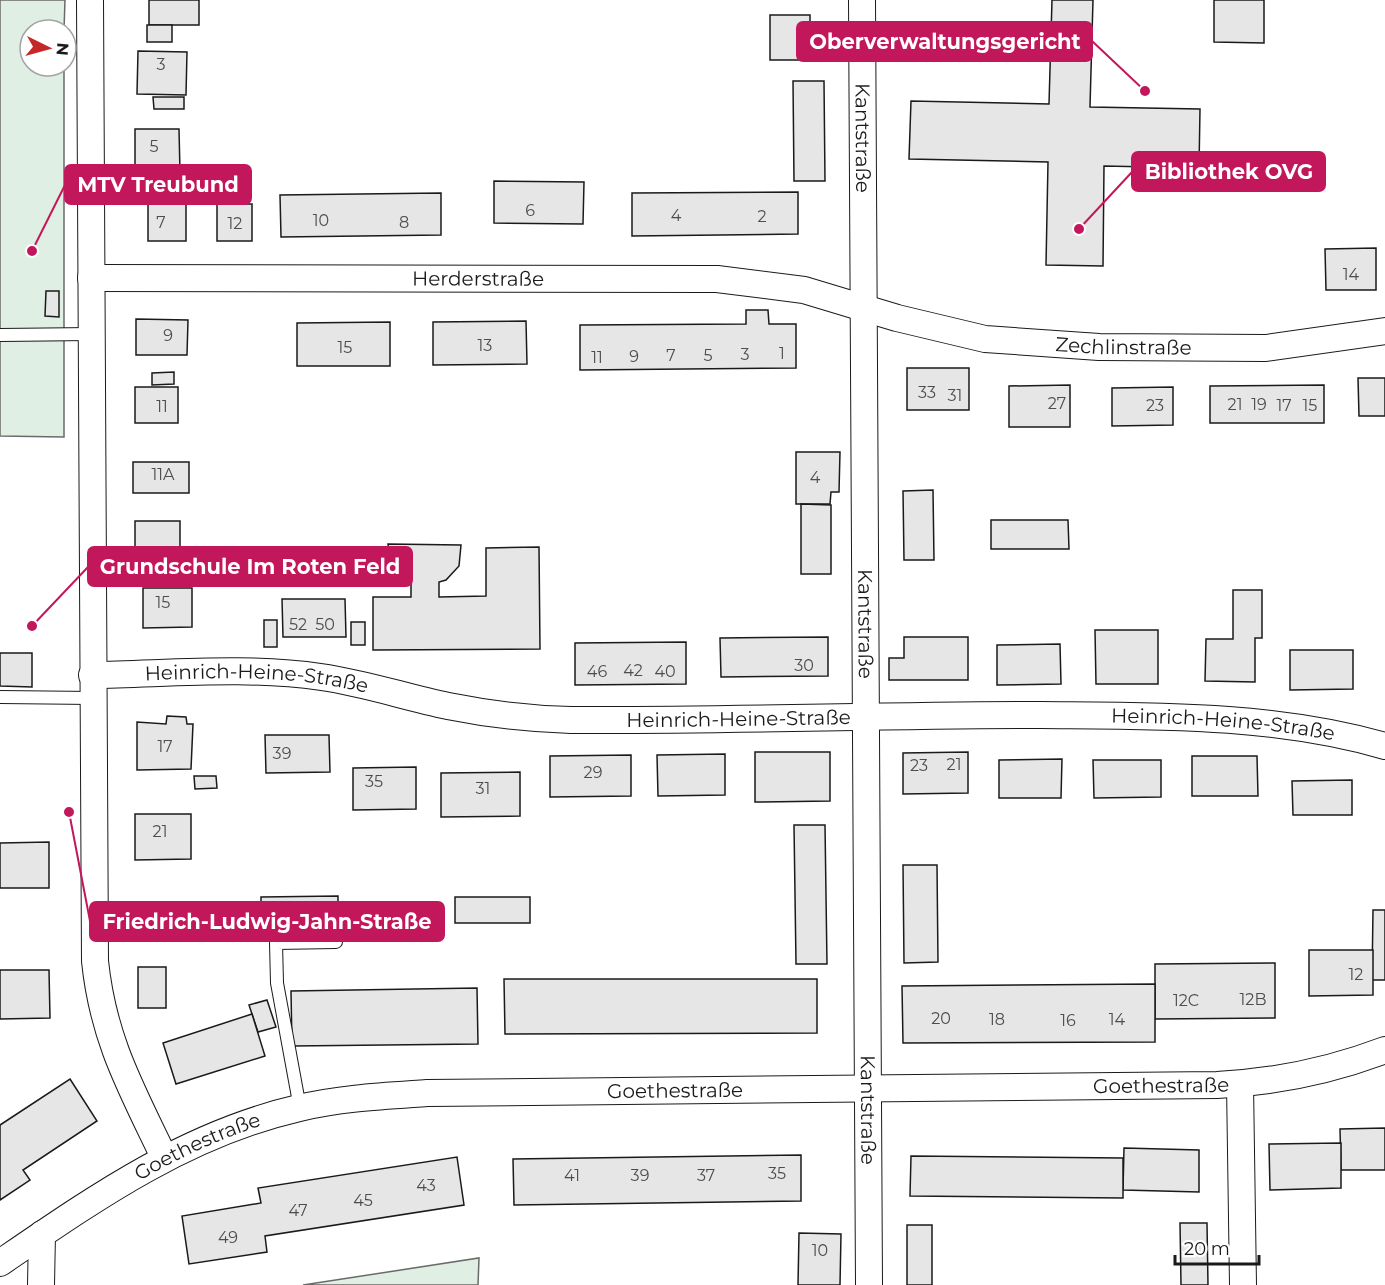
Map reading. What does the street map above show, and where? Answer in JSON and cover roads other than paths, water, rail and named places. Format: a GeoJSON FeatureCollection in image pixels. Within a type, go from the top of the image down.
{"type":"FeatureCollection","features":[{"type":"Feature","properties":{"kind":"street"},"geometry":{"type":"LineString","coordinates":[[90,0],[93,892],[98,997],[117,1058],[164,1157]]}},
{"type":"Feature","properties":{"kind":"street","name":"Kantstraße"},"geometry":{"type":"LineString","coordinates":[[861,0],[869,1285]]}},
{"type":"Feature","properties":{"kind":"street","name":"Herderstraße"},"geometry":{"type":"LineString","coordinates":[[91,279],[717,279],[804,290],[863,307]]}},
{"type":"Feature","properties":{"kind":"street","name":"Zechlinstraße"},"geometry":{"type":"LineString","coordinates":[[863,307],[985,339],[1099,347],[1266,348],[1385,331]]}},
{"type":"Feature","properties":{"kind":"street","name":"Heinrich-Heine-Straße"},"geometry":{"type":"LineString","coordinates":[[92,686],[259,673],[317,676],[368,684],[447,706],[504,716],[568,720],[866,715],[1179,716],[1298,728],[1385,746]]}},
{"type":"Feature","properties":{"kind":"street","name":"Goethestraße"},"geometry":{"type":"LineString","coordinates":[[0,1263],[164,1157],[232,1128],[300,1107],[361,1098],[427,1093],[1240,1084],[1340,1067],[1385,1050]]}},
{"type":"Feature","properties":{"kind":"street"},"geometry":{"type":"LineString","coordinates":[[1240,1084],[1243,1285]]}},
{"type":"Feature","properties":{"kind":"street"},"geometry":{"type":"LineString","coordinates":[[41,1285],[42,1234]]}},
{"type":"Feature","properties":{"kind":"lane"},"geometry":{"type":"LineString","coordinates":[[0,335],[92,334]]}},
{"type":"Feature","properties":{"kind":"lane"},"geometry":{"type":"LineString","coordinates":[[0,697],[92,686]]}},
{"type":"Feature","properties":{"kind":"lane"},"geometry":{"type":"LineString","coordinates":[[300,1107],[277,983],[276,943],[336,942]]}},
{"type":"Feature","properties":{"kind":"place","name":"Oberverwaltungsgericht"},"geometry":{"type":"Point","coordinates":[1145,91]}},
{"type":"Feature","properties":{"kind":"place","name":"Bibliothek OVG"},"geometry":{"type":"Point","coordinates":[1079,229]}},
{"type":"Feature","properties":{"kind":"place","name":"MTV Treubund"},"geometry":{"type":"Point","coordinates":[32,251]}},
{"type":"Feature","properties":{"kind":"place","name":"Grundschule Im Roten Feld"},"geometry":{"type":"Point","coordinates":[32,626]}},
{"type":"Feature","properties":{"kind":"place","name":"Friedrich-Ludwig-Jahn-Straße"},"geometry":{"type":"Point","coordinates":[69,812]}}]}
